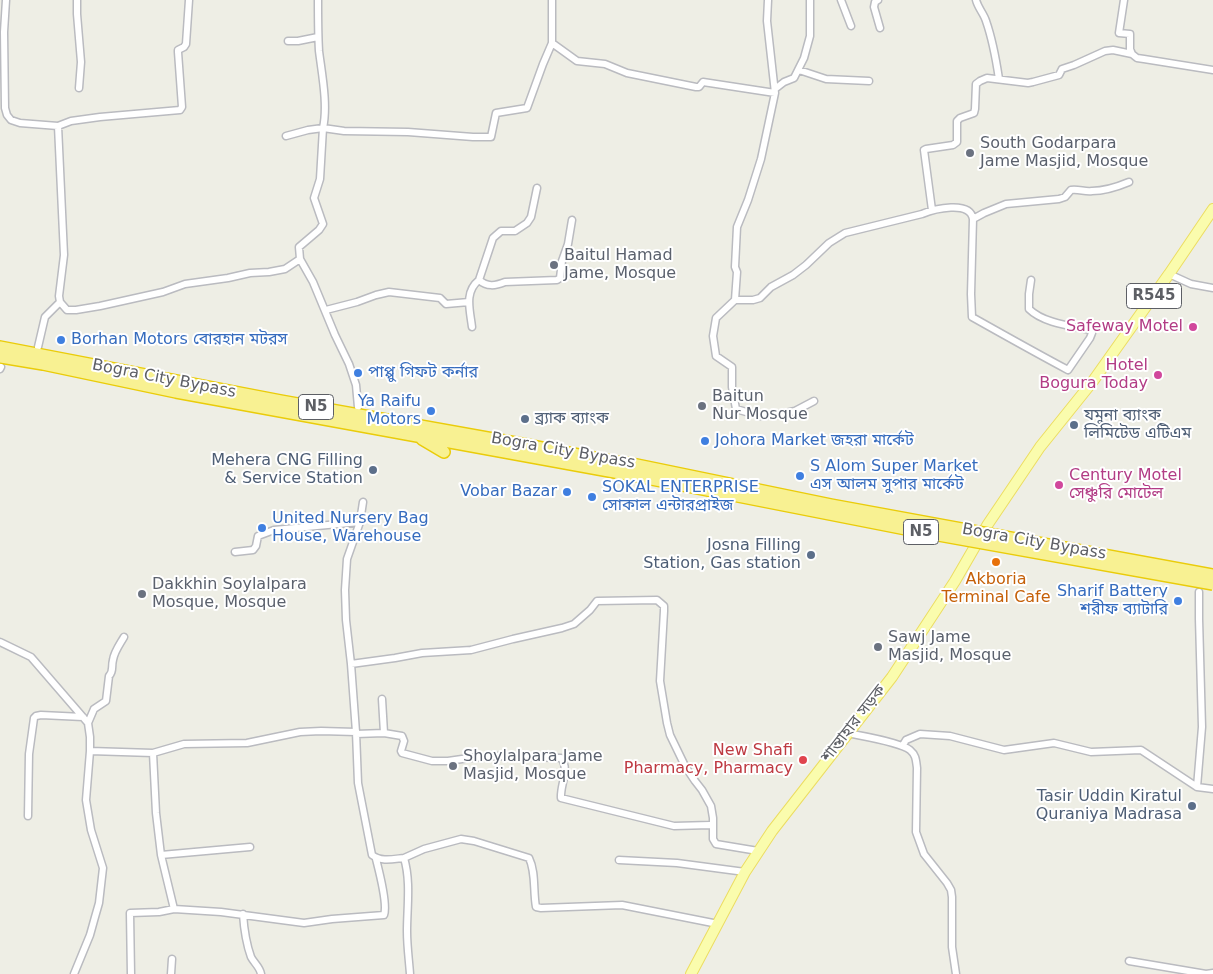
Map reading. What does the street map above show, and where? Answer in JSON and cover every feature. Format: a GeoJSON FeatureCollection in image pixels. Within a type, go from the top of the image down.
{"type":"FeatureCollection","features":[{"type":"Feature","properties":{"kind":"highway","name":"Bogra City Bypass"},"geometry":{"type":"LineString","coordinates":[[0,347],[615,462],[631,470],[790,506],[916,531],[1213,584]]}},
{"type":"Feature","properties":{"kind":"highway","name":"Bogra City Bypass"},"geometry":{"type":"LineString","coordinates":[[0,357],[176,392],[417,436],[631,470],[850,508],[1213,575]]}},
{"type":"Feature","properties":{"kind":"highway"},"geometry":{"type":"LineString","coordinates":[[417,436],[444,452]]}},
{"type":"Feature","properties":{"kind":"main road","name":"R545"},"geometry":{"type":"LineString","coordinates":[[1170,274],[1213,209]]}},
{"type":"Feature","properties":{"kind":"main road","name":"শান্তাহার সড়ক"},"geometry":{"type":"LineString","coordinates":[[691,974],[758,851],[892,677],[956,581],[988,524],[1040,447],[1093,381],[1170,274]]}},
{"type":"Feature","properties":{"kind":"street"},"geometry":{"type":"LineString","coordinates":[[6,0],[4,32],[5,108],[7,115],[11,120],[20,123],[58,126],[72,121],[100,117],[180,110],[182,107],[178,50],[186,44],[189,0]]}},
{"type":"Feature","properties":{"kind":"street"},"geometry":{"type":"LineString","coordinates":[[77,0],[81,62],[79,88]]}},
{"type":"Feature","properties":{"kind":"street"},"geometry":{"type":"LineString","coordinates":[[318,0],[318,37],[324,96],[324,121],[320,179],[314,198],[323,224],[319,230],[299,246],[300,259],[313,282],[350,364],[356,385],[358,407]]}},
{"type":"Feature","properties":{"kind":"street"},"geometry":{"type":"LineString","coordinates":[[286,136],[323,128],[344,131],[408,132],[491,137],[496,113],[528,108],[552,43],[552,0]]}},
{"type":"Feature","properties":{"kind":"street"},"geometry":{"type":"LineString","coordinates":[[768,0],[767,21],[775,91],[771,117],[760,159],[748,200],[737,227],[735,267],[737,272],[734,300],[716,318],[714,336],[716,356],[732,367],[732,387],[736,409],[760,416],[776,415],[795,411],[814,401]]}},
{"type":"Feature","properties":{"kind":"street"},"geometry":{"type":"LineString","coordinates":[[775,91],[784,82],[794,78],[804,58],[810,36],[810,0]]}},
{"type":"Feature","properties":{"kind":"street"},"geometry":{"type":"LineString","coordinates":[[841,0],[851,26]]}},
{"type":"Feature","properties":{"kind":"street"},"geometry":{"type":"LineString","coordinates":[[880,28],[874,6],[875,2],[877,0],[887,0]]}},
{"type":"Feature","properties":{"kind":"street"},"geometry":{"type":"LineString","coordinates":[[976,0],[985,18],[995,50],[999,79]]}},
{"type":"Feature","properties":{"kind":"street"},"geometry":{"type":"LineString","coordinates":[[1124,0],[1119,33],[1130,34],[1130,50],[1132,54]]}},
{"type":"Feature","properties":{"kind":"street"},"geometry":{"type":"LineString","coordinates":[[288,41],[318,37]]}},
{"type":"Feature","properties":{"kind":"street"},"geometry":{"type":"LineString","coordinates":[[552,43],[577,60],[605,64],[627,72],[664,81],[696,87],[699,87],[703,82],[775,91]]}},
{"type":"Feature","properties":{"kind":"street"},"geometry":{"type":"LineString","coordinates":[[932,210],[924,150],[926,148],[953,145],[957,142],[957,121],[974,113],[976,84],[987,78],[1033,82],[1059,75],[1062,69],[1074,66],[1106,51],[1113,50],[1132,54],[1144,60],[1213,70]]}},
{"type":"Feature","properties":{"kind":"street"},"geometry":{"type":"LineString","coordinates":[[799,70],[826,79],[869,81]]}},
{"type":"Feature","properties":{"kind":"street"},"geometry":{"type":"LineString","coordinates":[[58,126],[64,255],[59,296],[60,302],[67,310],[100,306],[163,292],[185,284],[285,269],[300,259]]}},
{"type":"Feature","properties":{"kind":"street"},"geometry":{"type":"LineString","coordinates":[[973,218],[1006,204],[1059,199],[1065,197],[1071,190],[1076,189],[1090,192],[1109,190],[1130,182]]}},
{"type":"Feature","properties":{"kind":"street"},"geometry":{"type":"LineString","coordinates":[[472,327],[469,302],[470,292],[474,284],[479,280],[493,238],[502,231],[515,231],[527,223],[531,217],[537,188]]}},
{"type":"Feature","properties":{"kind":"street"},"geometry":{"type":"LineString","coordinates":[[734,300],[760,298],[771,287],[793,275],[829,243],[845,233],[932,210],[961,207],[968,210],[973,218],[970,294],[972,317],[1068,370],[1092,333],[1090,330],[1048,320],[1034,314],[1029,308],[1031,280]]}},
{"type":"Feature","properties":{"kind":"street"},"geometry":{"type":"LineString","coordinates":[[479,280],[487,285],[498,285],[505,282],[557,280],[560,278],[572,220]]}},
{"type":"Feature","properties":{"kind":"street"},"geometry":{"type":"LineString","coordinates":[[1170,274],[1191,284],[1213,288]]}},
{"type":"Feature","properties":{"kind":"street"},"geometry":{"type":"LineString","coordinates":[[326,310],[390,292],[440,298],[446,304],[469,302]]}},
{"type":"Feature","properties":{"kind":"street"},"geometry":{"type":"LineString","coordinates":[[38,346],[45,316],[60,302]]}},
{"type":"Feature","properties":{"kind":"street"},"geometry":{"type":"LineString","coordinates":[[131,974],[130,913],[159,912],[174,909],[244,914],[304,923],[384,915],[384,899],[376,859],[372,855],[358,783],[351,664],[346,620],[345,590],[348,559],[360,522],[363,502]]}},
{"type":"Feature","properties":{"kind":"street"},"geometry":{"type":"LineString","coordinates":[[235,552],[253,550],[258,536],[274,530],[360,522]]}},
{"type":"Feature","properties":{"kind":"street"},"geometry":{"type":"LineString","coordinates":[[1197,787],[1202,727],[1199,592]]}},
{"type":"Feature","properties":{"kind":"street"},"geometry":{"type":"LineString","coordinates":[[351,664],[422,653],[471,650],[562,628],[574,624],[597,601],[657,600],[664,606],[660,681],[670,735],[685,766],[711,806],[714,818],[712,826],[713,839],[716,844],[758,851]]}},
{"type":"Feature","properties":{"kind":"street"},"geometry":{"type":"LineString","coordinates":[[74,974],[96,917],[103,868],[91,830],[86,800],[90,750],[88,722],[94,709],[106,701],[109,676],[112,673],[112,660],[124,637]]}},
{"type":"Feature","properties":{"kind":"street"},"geometry":{"type":"LineString","coordinates":[[0,642],[30,657],[88,722]]}},
{"type":"Feature","properties":{"kind":"street"},"geometry":{"type":"LineString","coordinates":[[382,699],[384,733]]}},
{"type":"Feature","properties":{"kind":"street"},"geometry":{"type":"LineString","coordinates":[[28,816],[30,754],[34,718],[41,715],[83,717]]}},
{"type":"Feature","properties":{"kind":"street"},"geometry":{"type":"LineString","coordinates":[[90,750],[153,753],[184,744],[247,743],[300,732],[384,733],[402,736],[404,742],[402,753],[432,761],[498,756],[561,758],[564,761],[565,776],[560,794],[561,798],[674,826],[712,826]]}},
{"type":"Feature","properties":{"kind":"street"},"geometry":{"type":"LineString","coordinates":[[847,733],[903,745],[911,750],[916,758],[916,832],[924,854],[951,890],[952,947],[956,974]]}},
{"type":"Feature","properties":{"kind":"street"},"geometry":{"type":"LineString","coordinates":[[903,745],[906,740],[920,734],[950,736],[1004,750],[1054,743],[1091,752],[1141,750],[1197,787],[1213,789]]}},
{"type":"Feature","properties":{"kind":"street"},"geometry":{"type":"LineString","coordinates":[[153,753],[156,813],[161,854],[174,909]]}},
{"type":"Feature","properties":{"kind":"street"},"geometry":{"type":"LineString","coordinates":[[376,859],[404,858],[424,849],[461,839],[474,840],[529,858],[532,864],[536,907],[622,905],[718,924]]}},
{"type":"Feature","properties":{"kind":"street"},"geometry":{"type":"LineString","coordinates":[[161,854],[250,847]]}},
{"type":"Feature","properties":{"kind":"street"},"geometry":{"type":"LineString","coordinates":[[404,858],[408,878],[407,933],[410,974]]}},
{"type":"Feature","properties":{"kind":"street"},"geometry":{"type":"LineString","coordinates":[[619,860],[676,863],[745,872]]}},
{"type":"Feature","properties":{"kind":"street"},"geometry":{"type":"LineString","coordinates":[[244,914],[244,931],[252,959],[261,971],[261,974]]}},
{"type":"Feature","properties":{"kind":"street"},"geometry":{"type":"LineString","coordinates":[[171,974],[172,959]]}},
{"type":"Feature","properties":{"kind":"street"},"geometry":{"type":"LineString","coordinates":[[1129,961],[1206,974],[1213,973]]}},
{"type":"Feature","properties":{"kind":"place","name":"South Godarpara Jame Masjid, Mosque"},"geometry":{"type":"Point","coordinates":[970,153]}},
{"type":"Feature","properties":{"kind":"place","name":"Baitul Hamad Jame, Mosque"},"geometry":{"type":"Point","coordinates":[554,265]}},
{"type":"Feature","properties":{"kind":"place","name":"Safeway Motel"},"geometry":{"type":"Point","coordinates":[1193,327]}},
{"type":"Feature","properties":{"kind":"place","name":"Borhan Motors বোরহান মটরস"},"geometry":{"type":"Point","coordinates":[61,340]}},
{"type":"Feature","properties":{"kind":"place","name":"পাপ্পু গিফট কর্নার"},"geometry":{"type":"Point","coordinates":[358,373]}},
{"type":"Feature","properties":{"kind":"place","name":"Hotel Bogura Today"},"geometry":{"type":"Point","coordinates":[1158,375]}},
{"type":"Feature","properties":{"kind":"place","name":"Baitun Nur Mosque"},"geometry":{"type":"Point","coordinates":[702,406]}},
{"type":"Feature","properties":{"kind":"place","name":"Ya Raifu Motors"},"geometry":{"type":"Point","coordinates":[431,411]}},
{"type":"Feature","properties":{"kind":"place","name":"ব্র্যাক ব্যাংক"},"geometry":{"type":"Point","coordinates":[525,419]}},
{"type":"Feature","properties":{"kind":"place","name":"যমুনা ব্যাংক লিমিটেড এটিএম"},"geometry":{"type":"Point","coordinates":[1074,425]}},
{"type":"Feature","properties":{"kind":"place","name":"Johora Market জহরা মার্কেট"},"geometry":{"type":"Point","coordinates":[705,441]}},
{"type":"Feature","properties":{"kind":"place","name":"Mehera CNG Filling & Service Station"},"geometry":{"type":"Point","coordinates":[373,470]}},
{"type":"Feature","properties":{"kind":"place","name":"S Alom Super Market এস আলম সুপার মার্কেট"},"geometry":{"type":"Point","coordinates":[800,476]}},
{"type":"Feature","properties":{"kind":"place","name":"Century Motel সেঞ্চুরি মোটেল"},"geometry":{"type":"Point","coordinates":[1059,485]}},
{"type":"Feature","properties":{"kind":"place","name":"Vobar Bazar"},"geometry":{"type":"Point","coordinates":[567,492]}},
{"type":"Feature","properties":{"kind":"place","name":"SOKAL ENTERPRISE সোকাল এন্টারপ্রাইজ"},"geometry":{"type":"Point","coordinates":[592,497]}},
{"type":"Feature","properties":{"kind":"place","name":"United Nursery Bag House, Warehouse"},"geometry":{"type":"Point","coordinates":[262,528]}},
{"type":"Feature","properties":{"kind":"place","name":"Josna Filling Station, Gas station"},"geometry":{"type":"Point","coordinates":[811,555]}},
{"type":"Feature","properties":{"kind":"place","name":"Akboria Terminal Cafe"},"geometry":{"type":"Point","coordinates":[996,562]}},
{"type":"Feature","properties":{"kind":"place","name":"Dakkhin Soylalpara Mosque, Mosque"},"geometry":{"type":"Point","coordinates":[142,594]}},
{"type":"Feature","properties":{"kind":"place","name":"Sharif Battery শরীফ ব্যাটারি"},"geometry":{"type":"Point","coordinates":[1178,601]}},
{"type":"Feature","properties":{"kind":"place","name":"Sawj Jame Masjid, Mosque"},"geometry":{"type":"Point","coordinates":[878,647]}},
{"type":"Feature","properties":{"kind":"place","name":"New Shafi Pharmacy, Pharmacy"},"geometry":{"type":"Point","coordinates":[803,760]}},
{"type":"Feature","properties":{"kind":"place","name":"Shoylalpara Jame Masjid, Mosque"},"geometry":{"type":"Point","coordinates":[453,766]}},
{"type":"Feature","properties":{"kind":"place","name":"Tasir Uddin Kiratul Quraniya Madrasa"},"geometry":{"type":"Point","coordinates":[1192,806]}}]}
